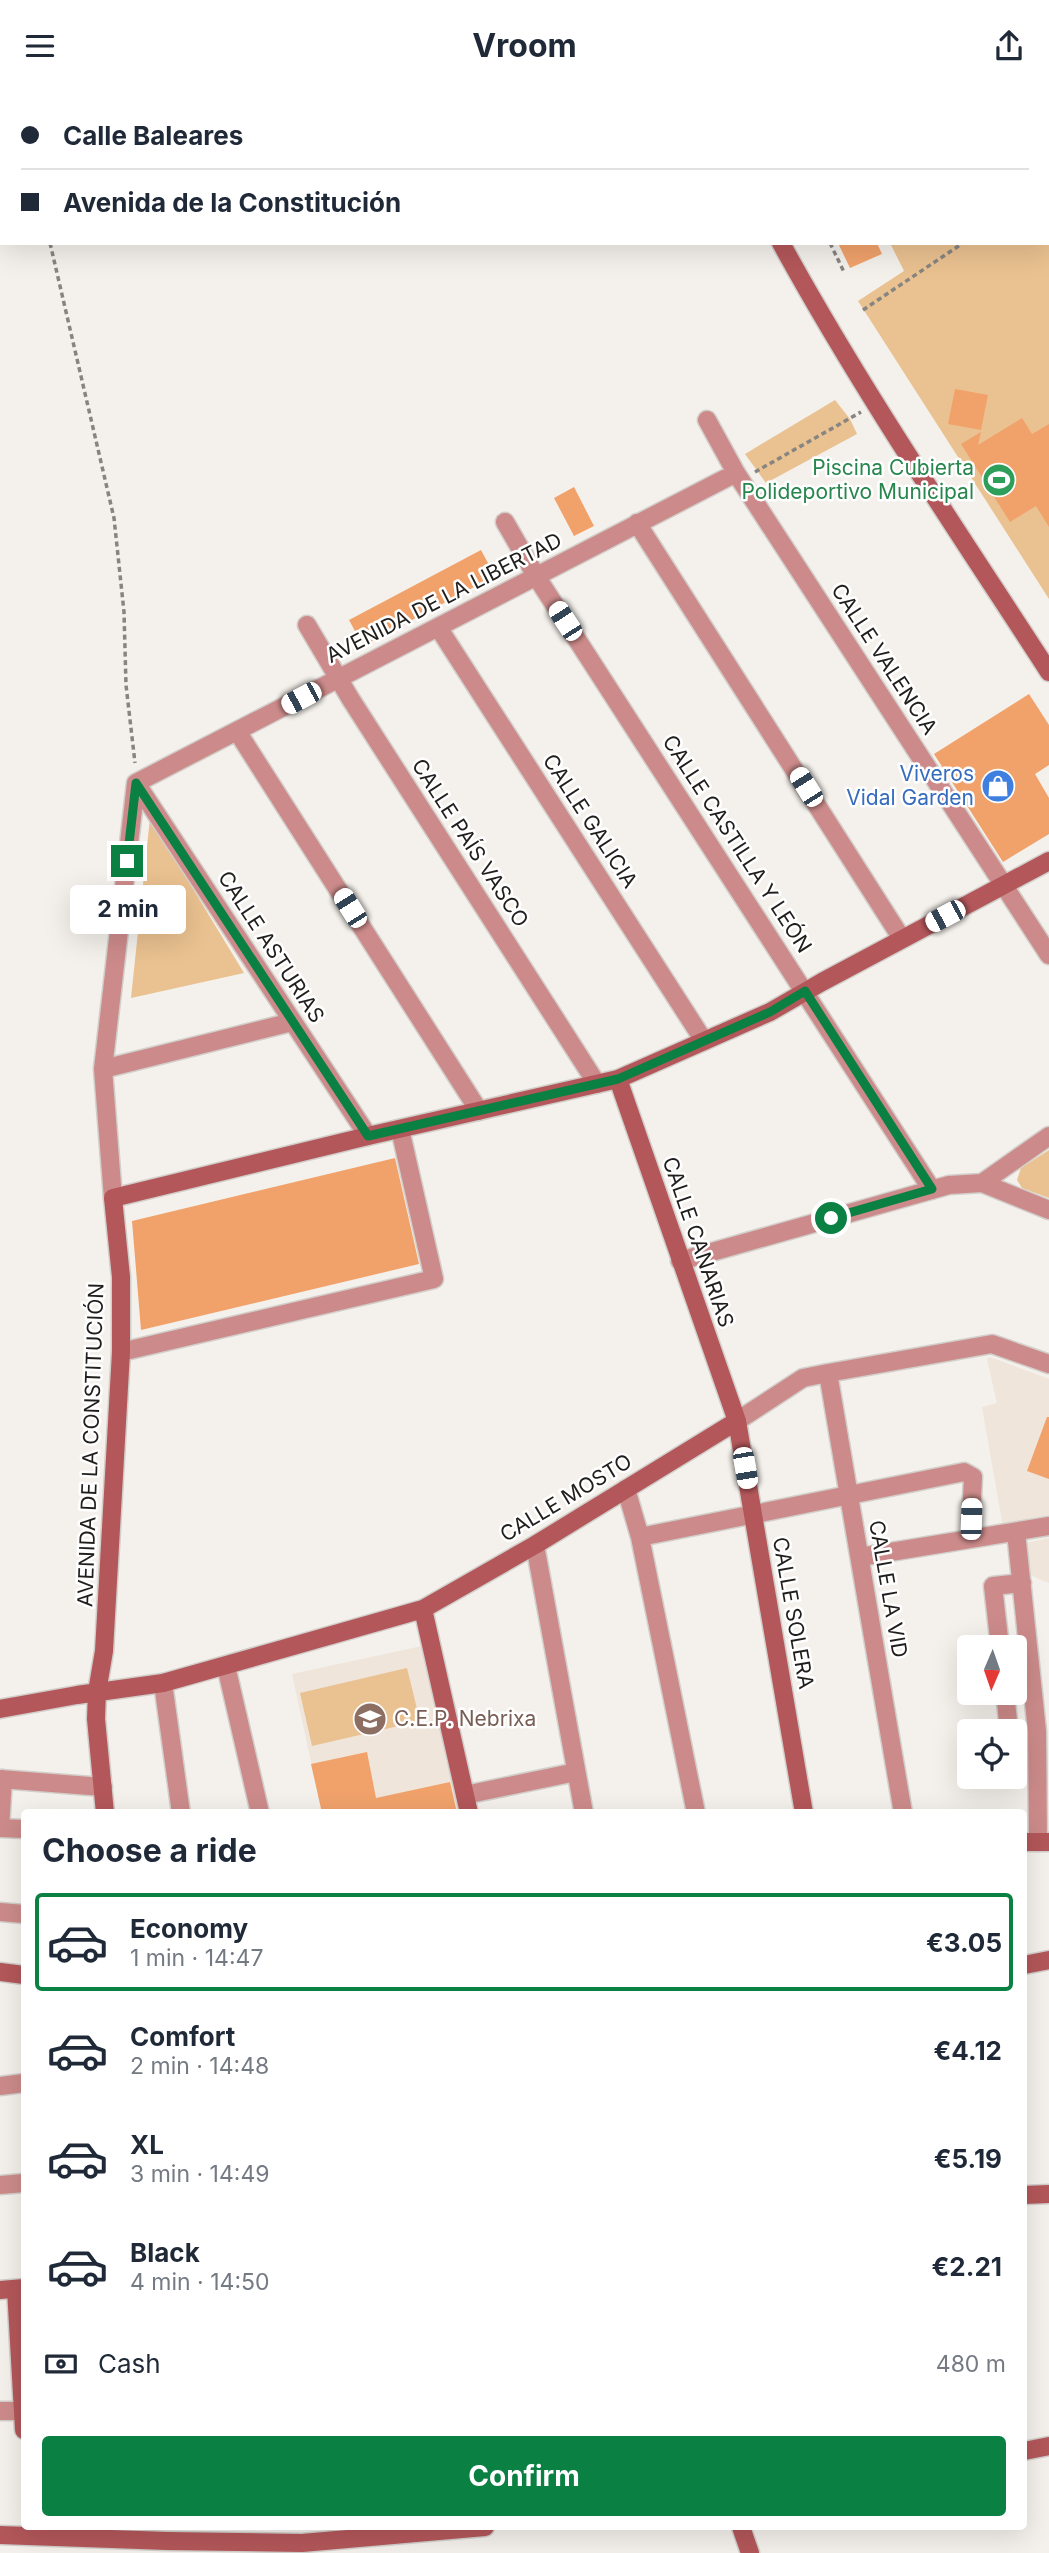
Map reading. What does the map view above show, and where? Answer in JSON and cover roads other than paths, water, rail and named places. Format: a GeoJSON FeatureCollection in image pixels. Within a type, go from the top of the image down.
{"type":"FeatureCollection","features":[{"type":"Feature","properties":{"kind":"street"},"geometry":{"type":"LineString","coordinates":[[782,245],[821,316],[875,404],[1049,672]]}},
{"type":"Feature","properties":{"kind":"street","name":"CALLE VALENCIA"},"geometry":{"type":"LineString","coordinates":[[707,420],[738,476],[1049,955]]}},
{"type":"Feature","properties":{"kind":"street","name":"AVENIDA DE LA LIBERTAD"},"geometry":{"type":"LineString","coordinates":[[136,783],[637,523],[738,476]]}},
{"type":"Feature","properties":{"kind":"street","name":"CALLE CASTILLA Y LEÓN"},"geometry":{"type":"LineString","coordinates":[[505,522],[536,576],[932,1189]]}},
{"type":"Feature","properties":{"kind":"street"},"geometry":{"type":"LineString","coordinates":[[637,523],[902,939]]}},
{"type":"Feature","properties":{"kind":"street","name":"CALLE PAÍS VASCO"},"geometry":{"type":"LineString","coordinates":[[307,625],[338,678],[597,1084]]}},
{"type":"Feature","properties":{"kind":"street","name":"CALLE GALICIA"},"geometry":{"type":"LineString","coordinates":[[438,627],[704,1041]]}},
{"type":"Feature","properties":{"kind":"street"},"geometry":{"type":"LineString","coordinates":[[237,731],[479,1111]]}},
{"type":"Feature","properties":{"kind":"street","name":"CALLE ASTURIAS"},"geometry":{"type":"LineString","coordinates":[[136,783],[368,1136]]}},
{"type":"Feature","properties":{"kind":"street","name":"AVENIDA DE LA CONSTITUCIÓN"},"geometry":{"type":"LineString","coordinates":[[105,1809],[96,1719],[97,1692],[104,1651],[121,1352],[121,1277],[103,1069],[136,783]]}},
{"type":"Feature","properties":{"kind":"street"},"geometry":{"type":"LineString","coordinates":[[113,1198],[618,1079],[770,1012],[1049,861]]}},
{"type":"Feature","properties":{"kind":"street"},"geometry":{"type":"LineString","coordinates":[[103,1069],[292,1022]]}},
{"type":"Feature","properties":{"kind":"street","name":"CALLE CANARIAS"},"geometry":{"type":"LineString","coordinates":[[618,1079],[737,1421]]}},
{"type":"Feature","properties":{"kind":"street"},"geometry":{"type":"LineString","coordinates":[[121,1352],[435,1279],[400,1129]]}},
{"type":"Feature","properties":{"kind":"street"},"geometry":{"type":"LineString","coordinates":[[982,1183],[1049,1136]]}},
{"type":"Feature","properties":{"kind":"street"},"geometry":{"type":"LineString","coordinates":[[680,1261],[949,1185],[982,1183],[1049,1210]]}},
{"type":"Feature","properties":{"kind":"street","name":"CALLE MOSTO"},"geometry":{"type":"LineString","coordinates":[[0,1709],[163,1683],[423,1609],[535,1545],[803,1378],[992,1344],[1049,1364]]}},
{"type":"Feature","properties":{"kind":"street","name":"CALLE LA VID"},"geometry":{"type":"LineString","coordinates":[[828,1373],[902,1809]]}},
{"type":"Feature","properties":{"kind":"street","name":"CALLE SOLERA"},"geometry":{"type":"LineString","coordinates":[[737,1421],[803,1809]]}},
{"type":"Feature","properties":{"kind":"street"},"geometry":{"type":"LineString","coordinates":[[640,1537],[964,1472],[973,1477],[970,1539]]}},
{"type":"Feature","properties":{"kind":"street"},"geometry":{"type":"LineString","coordinates":[[626,1489],[640,1537],[695,1809]]}},
{"type":"Feature","properties":{"kind":"street"},"geometry":{"type":"LineString","coordinates":[[860,1557],[1049,1526]]}},
{"type":"Feature","properties":{"kind":"street"},"geometry":{"type":"LineString","coordinates":[[1016,1532],[1043,1732],[1037,1842]]}},
{"type":"Feature","properties":{"kind":"street"},"geometry":{"type":"LineString","coordinates":[[535,1545],[583,1809]]}},
{"type":"Feature","properties":{"kind":"street"},"geometry":{"type":"LineString","coordinates":[[999,1635],[993,1586],[1022,1583]]}},
{"type":"Feature","properties":{"kind":"street"},"geometry":{"type":"LineString","coordinates":[[423,1609],[467,1804],[576,1772]]}},
{"type":"Feature","properties":{"kind":"street"},"geometry":{"type":"LineString","coordinates":[[226,1667],[259,1809]]}},
{"type":"Feature","properties":{"kind":"street"},"geometry":{"type":"LineString","coordinates":[[163,1683],[180,1809]]}},
{"type":"Feature","properties":{"kind":"street"},"geometry":{"type":"LineString","coordinates":[[21,1829],[0,1828],[2,1779],[103,1787]]}},
{"type":"Feature","properties":{"kind":"street"},"geometry":{"type":"LineString","coordinates":[[0,1912],[21,1914]]}},
{"type":"Feature","properties":{"kind":"street"},"geometry":{"type":"LineString","coordinates":[[1027,1964],[1049,1960]]}},
{"type":"Feature","properties":{"kind":"street"},"geometry":{"type":"LineString","coordinates":[[0,1972],[21,1975]]}},
{"type":"Feature","properties":{"kind":"street"},"geometry":{"type":"LineString","coordinates":[[0,2086],[21,2084]]}},
{"type":"Feature","properties":{"kind":"street"},"geometry":{"type":"LineString","coordinates":[[0,2185],[21,2183]]}},
{"type":"Feature","properties":{"kind":"street"},"geometry":{"type":"LineString","coordinates":[[1027,2195],[1049,2194]]}},
{"type":"Feature","properties":{"kind":"street"},"geometry":{"type":"LineString","coordinates":[[13,2289],[21,2387]]}},
{"type":"Feature","properties":{"kind":"street"},"geometry":{"type":"LineString","coordinates":[[0,2411],[21,2411]]}},
{"type":"Feature","properties":{"kind":"street"},"geometry":{"type":"LineString","coordinates":[[1027,2450],[1049,2446]]}},
{"type":"Feature","properties":{"kind":"street"},"geometry":{"type":"LineString","coordinates":[[0,2535],[31,2531],[168,2540],[302,2543],[451,2530]]}},
{"type":"Feature","properties":{"kind":"street"},"geometry":{"type":"LineString","coordinates":[[742,2530],[750,2553]]}},
{"type":"Feature","properties":{"kind":"place","name":"Piscina Cubierta Polideportivo Municipal"},"geometry":{"type":"Point","coordinates":[999,480]}},
{"type":"Feature","properties":{"kind":"place","name":"Viveros Vidal Garden"},"geometry":{"type":"Point","coordinates":[998,786]}},
{"type":"Feature","properties":{"kind":"place","name":"C.E.P. Nebrixa"},"geometry":{"type":"Point","coordinates":[370,1719]}}]}
